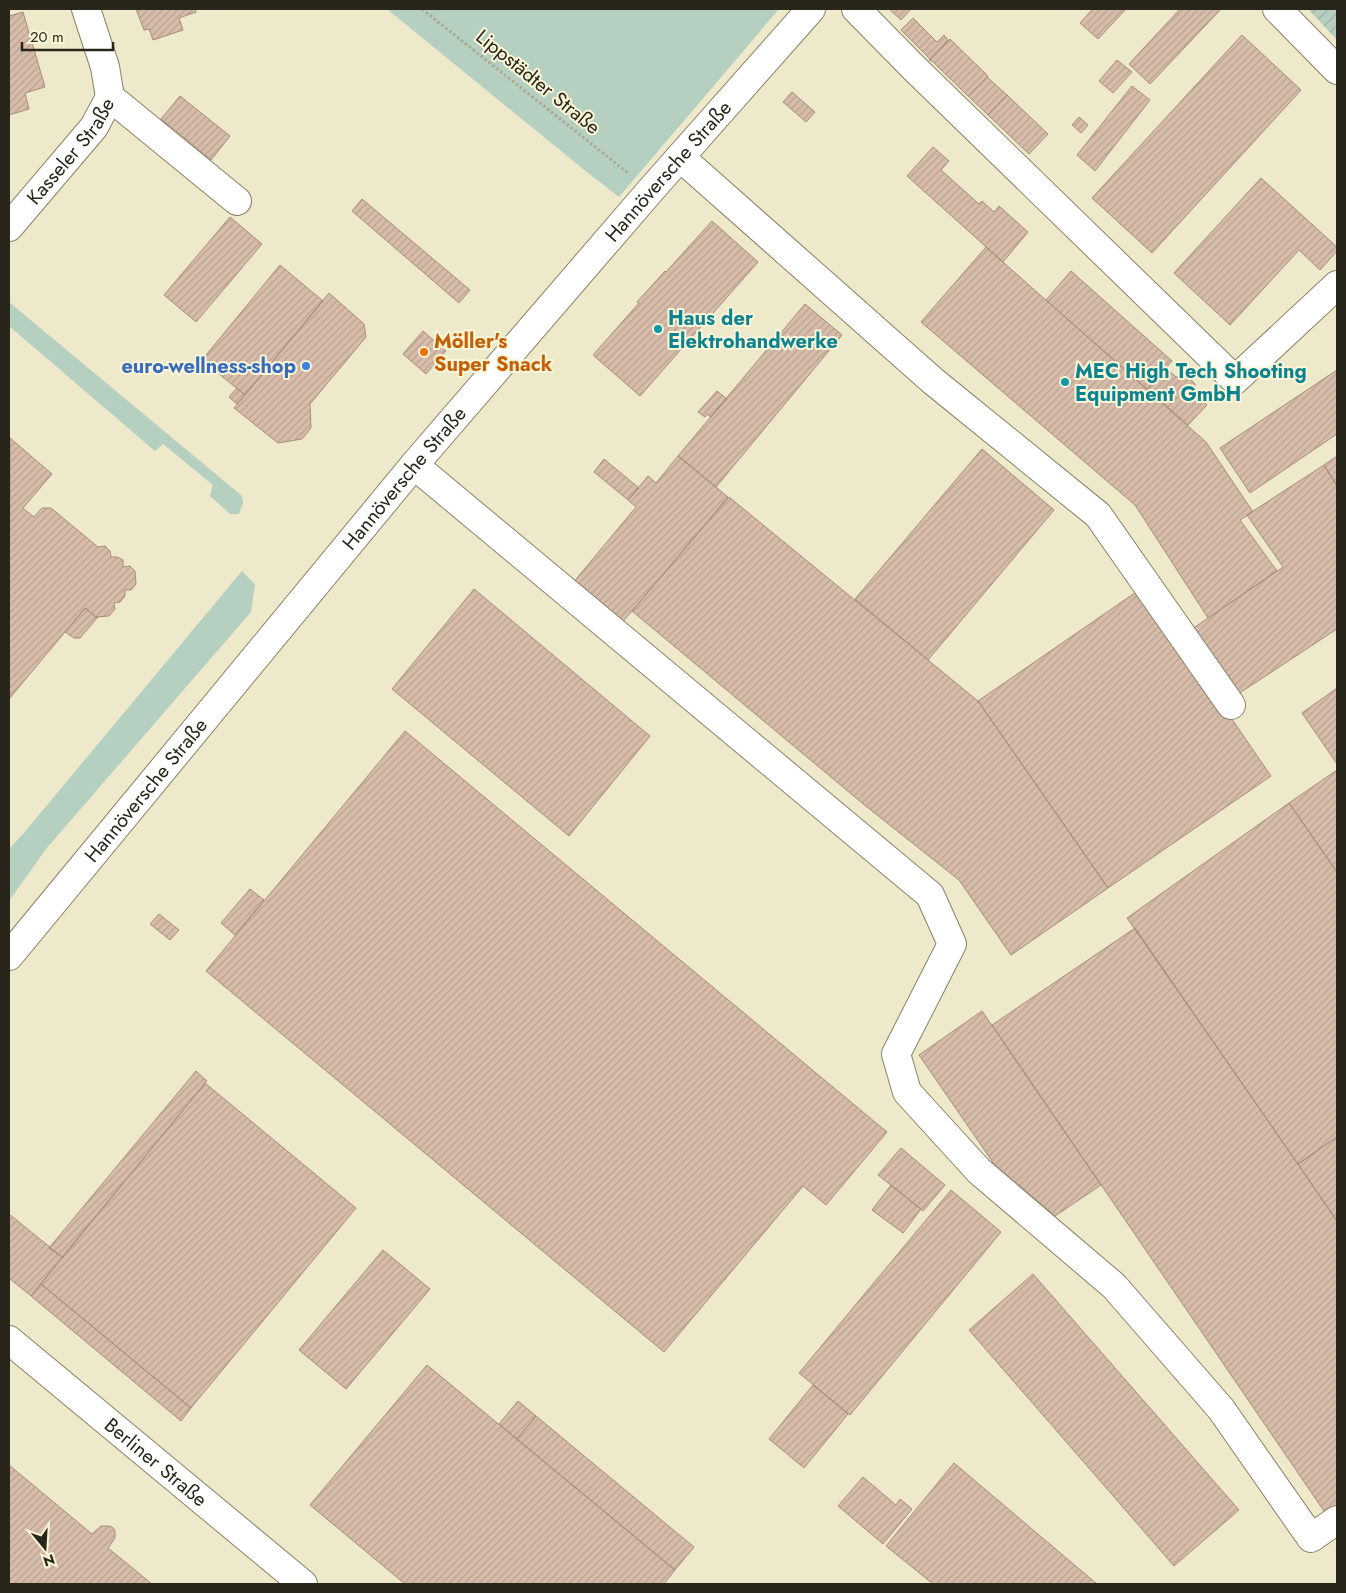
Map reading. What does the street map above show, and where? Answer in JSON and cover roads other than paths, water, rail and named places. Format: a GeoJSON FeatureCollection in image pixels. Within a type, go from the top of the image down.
{"type":"FeatureCollection","features":[{"type":"Feature","properties":{"kind":"main road","name":"Kasseler Straße"},"geometry":{"type":"LineString","coordinates":[[9,228],[94,127],[110,97],[105,67],[86,9]]}},
{"type":"Feature","properties":{"kind":"main road","name":"Hannöversche Straße"},"geometry":{"type":"LineString","coordinates":[[9,956],[414,464],[811,9]]}},
{"type":"Feature","properties":{"kind":"main road"},"geometry":{"type":"LineString","coordinates":[[856,9],[921,75],[1235,380],[1337,285]]}},
{"type":"Feature","properties":{"kind":"main road"},"geometry":{"type":"LineString","coordinates":[[1277,9],[1337,70]]}},
{"type":"Feature","properties":{"kind":"main road"},"geometry":{"type":"LineString","coordinates":[[110,97],[237,201]]}},
{"type":"Feature","properties":{"kind":"main road"},"geometry":{"type":"LineString","coordinates":[[680,157],[933,381],[1098,515],[1231,705]]}},
{"type":"Feature","properties":{"kind":"main road"},"geometry":{"type":"LineString","coordinates":[[414,464],[930,894],[952,944],[896,1054],[907,1092],[980,1171],[1114,1286],[1221,1409],[1311,1538],[1337,1520]]}},
{"type":"Feature","properties":{"kind":"main road","name":"Berliner Straße"},"geometry":{"type":"LineString","coordinates":[[9,1340],[303,1584]]}},
{"type":"Feature","properties":{"kind":"place","name":"Haus der Elektrohandwerke"},"geometry":{"type":"Point","coordinates":[658,329]}},
{"type":"Feature","properties":{"kind":"place","name":"Möller's Super Snack"},"geometry":{"type":"Point","coordinates":[424,352]}},
{"type":"Feature","properties":{"kind":"place","name":"euro-wellness-shop"},"geometry":{"type":"Point","coordinates":[306,366]}},
{"type":"Feature","properties":{"kind":"place","name":"MEC High Tech Shooting Equipment GmbH"},"geometry":{"type":"Point","coordinates":[1065,382]}}]}
